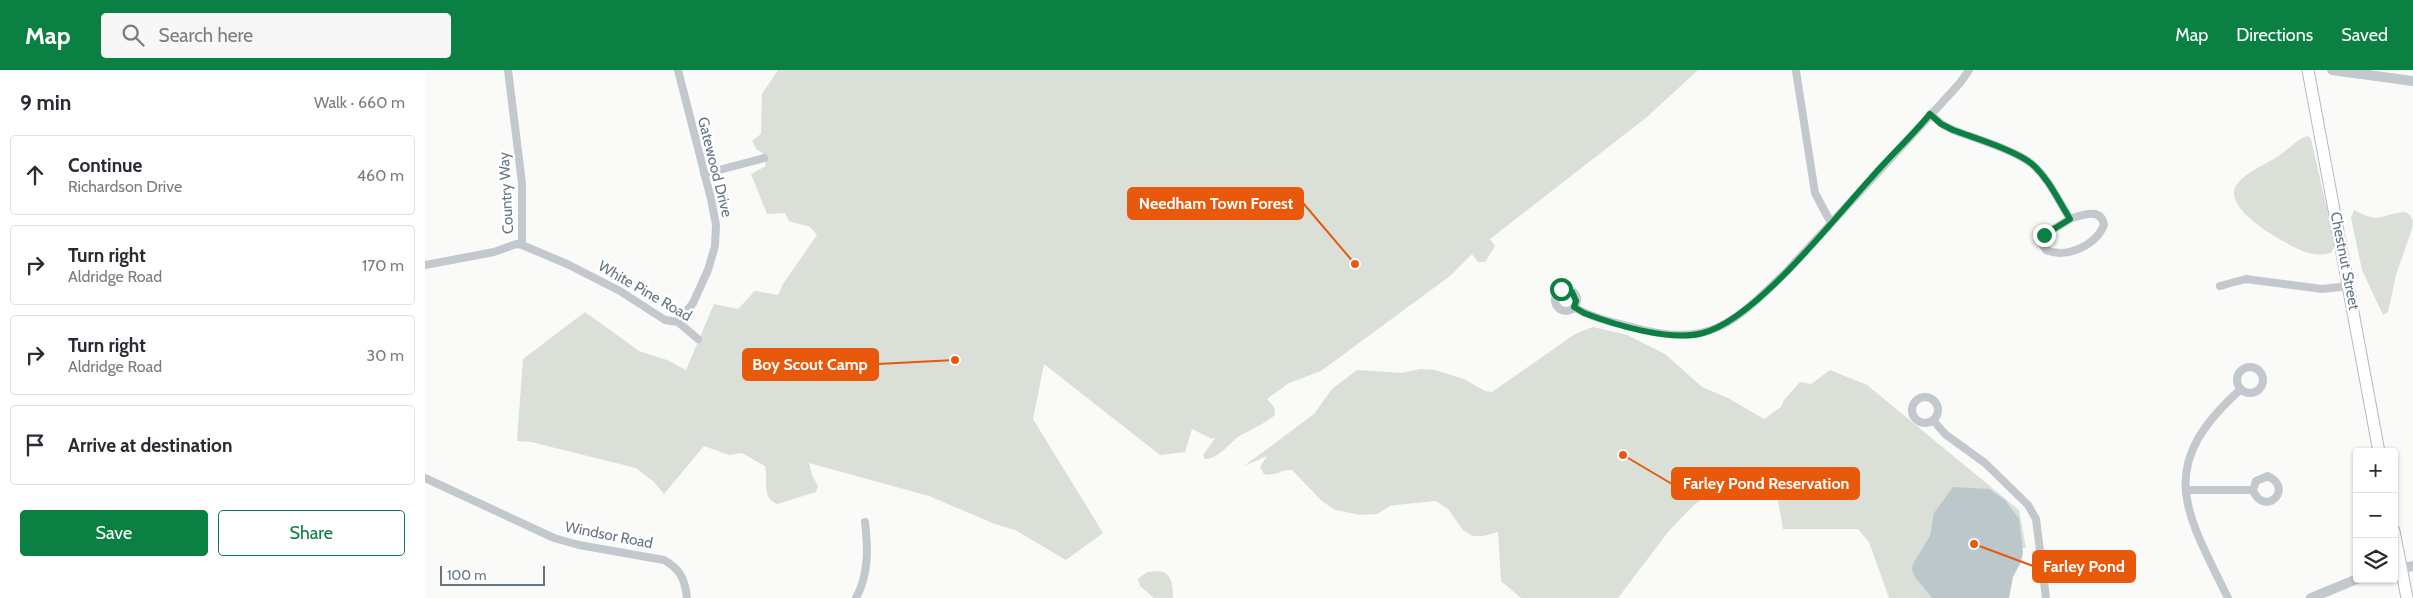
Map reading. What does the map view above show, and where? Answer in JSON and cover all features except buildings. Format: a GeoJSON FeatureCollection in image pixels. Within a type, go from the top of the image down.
{"type":"FeatureCollection","features":[{"type":"Feature","properties":{"kind":"main road","name":"Chestnut Street"},"geometry":{"type":"LineString","coordinates":[[2309,70],[2378,448]]}},
{"type":"Feature","properties":{"kind":"main road"},"geometry":{"type":"LineString","coordinates":[[2398,569],[2407,598]]}},
{"type":"Feature","properties":{"kind":"street","name":"Country Way"},"geometry":{"type":"LineString","coordinates":[[425,266],[494,252],[516,244],[522,246],[522,182],[508,70]]}},
{"type":"Feature","properties":{"kind":"street","name":"Gatewood Drive"},"geometry":{"type":"LineString","coordinates":[[678,70],[714,212],[715,246],[701,287],[689,309],[678,322]]}},
{"type":"Feature","properties":{"kind":"street"},"geometry":{"type":"LineString","coordinates":[[1574,307],[1590,316],[1664,335],[1684,336],[1711,331],[1737,316],[1760,298],[1831,223],[1930,114],[1960,84],[1969,70]]}},
{"type":"Feature","properties":{"kind":"street"},"geometry":{"type":"LineString","coordinates":[[2332,70],[2413,81]]}},
{"type":"Feature","properties":{"kind":"street"},"geometry":{"type":"LineString","coordinates":[[1796,71],[1815,193],[1831,223]]}},
{"type":"Feature","properties":{"kind":"street"},"geometry":{"type":"LineString","coordinates":[[1930,114],[1941,124],[1953,130],[2031,163],[2057,194],[2070,219]]}},
{"type":"Feature","properties":{"kind":"street"},"geometry":{"type":"LineString","coordinates":[[704,174],[764,158]]}},
{"type":"Feature","properties":{"kind":"street"},"geometry":{"type":"LineString","coordinates":[[2090,213],[2098,215],[2103,219],[2102,233],[2093,242],[2072,251],[2053,253],[2046,250],[2042,244],[2044,235],[2070,219],[2090,213]]}},
{"type":"Feature","properties":{"kind":"street","name":"White Pine Road"},"geometry":{"type":"LineString","coordinates":[[522,246],[567,264],[620,291],[665,320],[678,322],[698,339]]}},
{"type":"Feature","properties":{"kind":"street"},"geometry":{"type":"LineString","coordinates":[[2220,286],[2246,279],[2322,289],[2349,286]]}},
{"type":"Feature","properties":{"kind":"street"},"geometry":{"type":"LineString","coordinates":[[2228,598],[2196,534],[2187,507],[2187,465],[2196,442],[2208,424],[2241,389]]}},
{"type":"Feature","properties":{"kind":"street"},"geometry":{"type":"LineString","coordinates":[[1933,420],[1945,434],[1985,463],[2028,505],[2036,519],[2046,598]]}},
{"type":"Feature","properties":{"kind":"street","name":"Windsor Road"},"geometry":{"type":"LineString","coordinates":[[425,478],[444,485],[554,538],[579,545],[663,560],[675,566],[682,574],[687,598]]}},
{"type":"Feature","properties":{"kind":"street"},"geometry":{"type":"LineString","coordinates":[[2186,490],[2253,490]]}},
{"type":"Feature","properties":{"kind":"street"},"geometry":{"type":"LineString","coordinates":[[856,598],[864,578],[866,563],[865,522]]}},
{"type":"Feature","properties":{"kind":"street"},"geometry":{"type":"LineString","coordinates":[[2398,569],[2413,566]]}},
{"type":"Feature","properties":{"kind":"street"},"geometry":{"type":"LineString","coordinates":[[2311,598],[2353,581]]}},
{"type":"Feature","properties":{"kind":"shaded area"},"geometry":{"type":"Polygon","coordinates":[[[778,70],[1698,70],[1647,117],[1490,239],[1495,246],[1485,262],[1478,262],[1472,254],[1450,276],[1321,371],[1289,383],[1267,399],[1274,407],[1275,415],[1263,424],[1236,438],[1216,456],[1205,459],[1203,455],[1216,437],[1212,439],[1192,429],[1185,452],[1160,455],[1044,364],[1033,419],[1103,533],[1066,560],[1015,530],[995,524],[929,496],[809,463],[812,475],[818,486],[816,492],[777,504],[772,501],[767,492],[765,466],[742,453],[729,455],[704,446],[664,494],[654,482],[636,468],[531,442],[517,441],[523,359],[585,312],[639,351],[667,360],[686,370],[714,304],[738,309],[755,291],[778,295],[783,284],[817,235],[810,227],[789,221],[785,213],[767,214],[751,174],[766,166],[762,152],[757,150],[752,141],[761,134],[762,94],[778,70]]]}},
{"type":"Feature","properties":{"kind":"shaded area"},"geometry":{"type":"Polygon","coordinates":[[[2308,136],[2311,139],[2335,245],[2331,253],[2328,254],[2308,253],[2274,236],[2251,220],[2242,211],[2236,202],[2234,193],[2235,187],[2245,176],[2280,155],[2300,139],[2308,136]]]}},
{"type":"Feature","properties":{"kind":"shaded area"},"geometry":{"type":"Polygon","coordinates":[[[2354,210],[2376,218],[2405,212],[2410,215],[2413,221],[2396,275],[2388,312],[2383,315],[2362,270],[2351,218],[2354,210]]]}},
{"type":"Feature","properties":{"kind":"shaded area"},"geometry":{"type":"Polygon","coordinates":[[[1593,327],[1627,335],[1665,354],[1702,387],[1728,398],[1764,419],[1781,407],[1784,400],[1800,382],[1811,384],[1830,370],[1867,385],[2019,510],[2026,548],[2014,549],[1956,598],[1889,598],[1869,542],[1858,529],[1783,529],[1777,495],[1725,481],[1692,507],[1668,532],[1618,598],[1521,598],[1501,581],[1498,532],[1483,536],[1473,536],[1463,530],[1448,509],[1436,501],[1390,506],[1377,514],[1361,515],[1335,510],[1322,501],[1292,470],[1268,475],[1264,474],[1260,467],[1267,456],[1244,466],[1314,414],[1332,389],[1357,370],[1402,373],[1420,369],[1435,370],[1464,379],[1485,391],[1492,392],[1575,334],[1593,327]]]}},
{"type":"Feature","properties":{"kind":"shaded area"},"geometry":{"type":"Polygon","coordinates":[[[1953,487],[1989,489],[2005,500],[2019,519],[2023,552],[2021,562],[2013,577],[2009,598],[1932,598],[1915,577],[1912,570],[1913,564],[1930,536],[1934,513],[1953,487]]]}},
{"type":"Feature","properties":{"kind":"shaded area"},"geometry":{"type":"Polygon","coordinates":[[[1157,571],[1169,576],[1172,584],[1173,598],[1154,598],[1140,586],[1138,579],[1147,572],[1157,571]]]}},
{"type":"Feature","properties":{"kind":"place","name":"Needham Town Forest"},"geometry":{"type":"Point","coordinates":[1355,264]}},
{"type":"Feature","properties":{"kind":"place","name":"Boy Scout Camp"},"geometry":{"type":"Point","coordinates":[955,360]}},
{"type":"Feature","properties":{"kind":"place","name":"Farley Pond Reservation"},"geometry":{"type":"Point","coordinates":[1623,455]}},
{"type":"Feature","properties":{"kind":"place","name":"Farley Pond"},"geometry":{"type":"Point","coordinates":[1974,544]}},
{"type":"Feature","properties":{"kind":"route"},"geometry":{"type":"LineString","coordinates":[[1561,289],[1565,288],[1572,292],[1576,301],[1574,307],[1590,316],[1672,336],[1702,334],[1711,331],[1737,316],[1760,298],[1814,242],[1930,114],[1941,124],[1953,130],[2031,163],[2041,173],[2057,194],[2070,219],[2044,235]]}}]}
